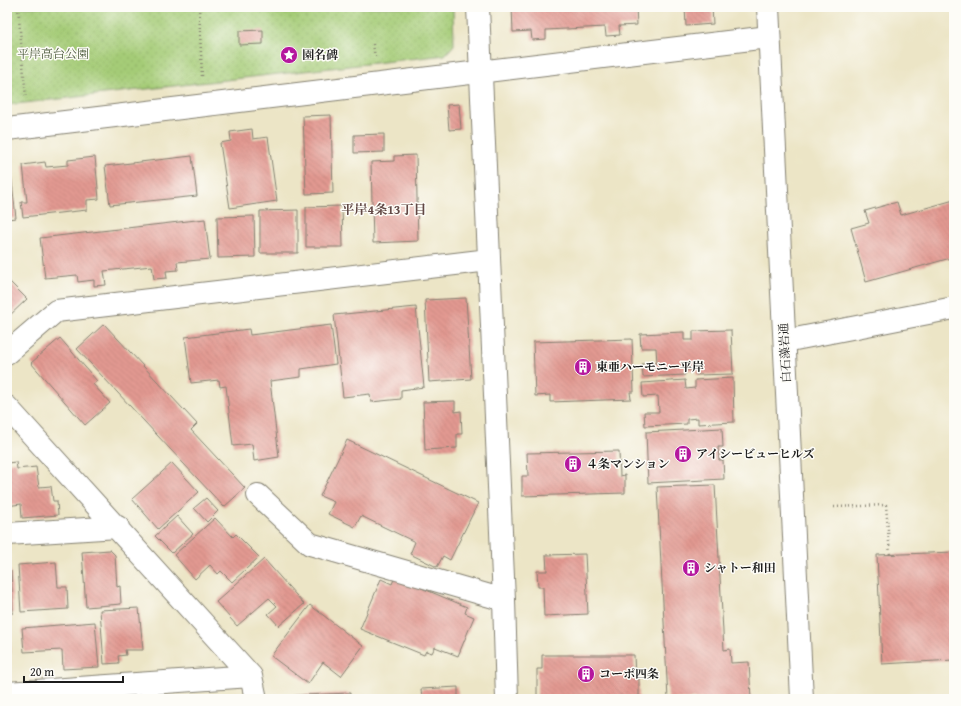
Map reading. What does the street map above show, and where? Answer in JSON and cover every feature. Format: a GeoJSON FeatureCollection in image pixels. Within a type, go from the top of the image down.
{"type":"FeatureCollection","features":[{"type":"Feature","properties":{"kind":"street"},"geometry":{"type":"LineString","coordinates":[[478,7],[507,699]]}},
{"type":"Feature","properties":{"kind":"street","name":"白石藻岩通"},"geometry":{"type":"LineString","coordinates":[[768,7],[802,699]]}},
{"type":"Feature","properties":{"kind":"street"},"geometry":{"type":"LineString","coordinates":[[7,129],[770,37]]}},
{"type":"Feature","properties":{"kind":"street"},"geometry":{"type":"LineString","coordinates":[[7,353],[56,311],[489,260]]}},
{"type":"Feature","properties":{"kind":"street"},"geometry":{"type":"LineString","coordinates":[[785,341],[954,308]]}},
{"type":"Feature","properties":{"kind":"street"},"geometry":{"type":"LineString","coordinates":[[7,407],[118,527],[251,676],[256,699]]}},
{"type":"Feature","properties":{"kind":"street"},"geometry":{"type":"LineString","coordinates":[[258,494],[310,544],[504,600]]}},
{"type":"Feature","properties":{"kind":"street"},"geometry":{"type":"LineString","coordinates":[[7,534],[118,527]]}},
{"type":"Feature","properties":{"kind":"street"},"geometry":{"type":"LineString","coordinates":[[7,693],[251,676]]}},
{"type":"Feature","properties":{"kind":"path"},"geometry":{"type":"LineString","coordinates":[[18,7],[26,106]]}},
{"type":"Feature","properties":{"kind":"path"},"geometry":{"type":"LineString","coordinates":[[199,7],[202,80]]}},
{"type":"Feature","properties":{"kind":"path"},"geometry":{"type":"LineString","coordinates":[[374,44],[376,63]]}},
{"type":"Feature","properties":{"kind":"path"},"geometry":{"type":"LineString","coordinates":[[834,507],[886,504],[890,555]]}},
{"type":"Feature","properties":{"kind":"green space","name":"平岸高台公園"},"geometry":{"type":"Polygon","coordinates":[[[7,7],[453,7],[454,45],[445,55],[7,105],[7,7]]]}},
{"type":"Feature","properties":{"kind":"building"},"geometry":{"type":"Polygon","coordinates":[[[512,7],[636,7],[637,25],[619,26],[620,35],[606,36],[605,27],[546,30],[546,39],[532,40],[531,31],[513,32],[512,7]]]}},
{"type":"Feature","properties":{"kind":"building"},"geometry":{"type":"Polygon","coordinates":[[[685,7],[712,7],[713,24],[686,26],[685,7]]]}},
{"type":"Feature","properties":{"kind":"building"},"geometry":{"type":"Polygon","coordinates":[[[263,30],[263,44],[239,45],[239,31],[263,30]]]}},
{"type":"Feature","properties":{"kind":"building"},"geometry":{"type":"Polygon","coordinates":[[[459,104],[461,129],[449,130],[447,105],[459,104]]]}},
{"type":"Feature","properties":{"kind":"building"},"geometry":{"type":"Polygon","coordinates":[[[331,115],[333,193],[306,194],[303,116],[331,115]]]}},
{"type":"Feature","properties":{"kind":"building"},"geometry":{"type":"Polygon","coordinates":[[[252,129],[253,139],[268,137],[277,201],[230,208],[220,143],[231,141],[230,132],[252,129]]]}},
{"type":"Feature","properties":{"kind":"building"},"geometry":{"type":"Polygon","coordinates":[[[384,134],[384,152],[354,153],[354,135],[384,134]]]}},
{"type":"Feature","properties":{"kind":"building"},"geometry":{"type":"Polygon","coordinates":[[[416,155],[418,241],[373,243],[371,162],[394,161],[394,156],[416,155]]]}},
{"type":"Feature","properties":{"kind":"building"},"geometry":{"type":"Polygon","coordinates":[[[192,156],[197,196],[110,205],[105,166],[192,156]]]}},
{"type":"Feature","properties":{"kind":"building"},"geometry":{"type":"Polygon","coordinates":[[[95,157],[99,199],[87,200],[87,210],[23,217],[21,202],[27,202],[23,165],[45,162],[46,167],[68,165],[68,160],[95,157]]]}},
{"type":"Feature","properties":{"kind":"building"},"geometry":{"type":"Polygon","coordinates":[[[11,173],[16,218],[7,219],[7,174],[11,173]]]}},
{"type":"Feature","properties":{"kind":"building"},"geometry":{"type":"Polygon","coordinates":[[[954,200],[954,257],[866,282],[851,228],[869,223],[865,211],[897,202],[901,215],[954,200]]]}},
{"type":"Feature","properties":{"kind":"building"},"geometry":{"type":"Polygon","coordinates":[[[342,206],[343,247],[306,247],[306,207],[342,206]]]}},
{"type":"Feature","properties":{"kind":"building"},"geometry":{"type":"Polygon","coordinates":[[[298,210],[298,253],[260,253],[260,211],[298,210]]]}},
{"type":"Feature","properties":{"kind":"building"},"geometry":{"type":"Polygon","coordinates":[[[254,216],[255,257],[218,258],[217,217],[254,216]]]}},
{"type":"Feature","properties":{"kind":"building"},"geometry":{"type":"Polygon","coordinates":[[[205,219],[210,259],[177,262],[178,270],[166,271],[167,278],[154,279],[152,266],[104,271],[106,285],[94,286],[94,280],[78,282],[77,275],[45,278],[40,238],[205,219]]]}},
{"type":"Feature","properties":{"kind":"building"},"geometry":{"type":"Polygon","coordinates":[[[7,279],[27,299],[7,318],[7,279]]]}},
{"type":"Feature","properties":{"kind":"building"},"geometry":{"type":"Polygon","coordinates":[[[466,298],[471,379],[429,382],[425,300],[466,298]]]}},
{"type":"Feature","properties":{"kind":"building"},"geometry":{"type":"Polygon","coordinates":[[[416,307],[424,387],[401,390],[401,399],[371,402],[370,394],[343,397],[334,315],[416,307]]]}},
{"type":"Feature","properties":{"kind":"building"},"geometry":{"type":"Polygon","coordinates":[[[104,324],[197,424],[191,430],[245,488],[224,507],[77,349],[104,324]]]}},
{"type":"Feature","properties":{"kind":"building"},"geometry":{"type":"Polygon","coordinates":[[[331,325],[336,364],[301,369],[301,377],[270,381],[279,457],[254,461],[252,444],[233,446],[226,386],[220,387],[219,380],[191,383],[185,337],[249,329],[250,335],[331,325]]]}},
{"type":"Feature","properties":{"kind":"building"},"geometry":{"type":"Polygon","coordinates":[[[731,330],[733,374],[696,375],[696,370],[685,370],[685,375],[643,377],[642,364],[657,363],[656,348],[641,348],[640,334],[684,332],[684,340],[693,340],[693,331],[731,330]]]}},
{"type":"Feature","properties":{"kind":"building"},"geometry":{"type":"Polygon","coordinates":[[[60,338],[97,381],[93,384],[110,403],[85,425],[31,363],[60,338]]]}},
{"type":"Feature","properties":{"kind":"building","name":"東亜ハーモニー平岸"},"geometry":{"type":"Polygon","coordinates":[[[632,339],[634,392],[630,392],[631,399],[550,402],[550,395],[535,396],[533,342],[632,339]]]}},
{"type":"Feature","properties":{"kind":"building"},"geometry":{"type":"Polygon","coordinates":[[[733,378],[734,422],[698,424],[698,418],[687,419],[687,424],[645,426],[644,412],[659,412],[658,396],[643,397],[642,383],[685,380],[686,389],[695,388],[695,380],[733,378]]]}},
{"type":"Feature","properties":{"kind":"building"},"geometry":{"type":"Polygon","coordinates":[[[455,401],[455,412],[461,411],[462,434],[457,434],[457,448],[425,450],[423,402],[455,401]]]}},
{"type":"Feature","properties":{"kind":"building","name":"アイシービューヒルズ"},"geometry":{"type":"Polygon","coordinates":[[[722,428],[723,447],[718,447],[719,460],[723,460],[724,479],[648,483],[646,432],[722,428]]]}},
{"type":"Feature","properties":{"kind":"building"},"geometry":{"type":"Polygon","coordinates":[[[347,440],[478,503],[450,560],[443,556],[437,567],[410,554],[415,542],[361,516],[355,527],[328,514],[334,502],[320,496],[347,440]]]}},
{"type":"Feature","properties":{"kind":"building","name":"４条マンション"},"geometry":{"type":"Polygon","coordinates":[[[619,451],[620,476],[625,475],[625,493],[522,496],[522,476],[528,476],[527,453],[619,451]]]}},
{"type":"Feature","properties":{"kind":"building"},"geometry":{"type":"Polygon","coordinates":[[[16,462],[17,469],[36,467],[39,487],[51,486],[53,501],[57,501],[58,515],[22,518],[21,504],[7,506],[7,463],[16,462]]]}},
{"type":"Feature","properties":{"kind":"building"},"geometry":{"type":"Polygon","coordinates":[[[172,463],[199,492],[158,529],[132,499],[172,463]]]}},
{"type":"Feature","properties":{"kind":"building","name":"シャトー和田"},"geometry":{"type":"Polygon","coordinates":[[[715,485],[724,650],[730,649],[731,663],[749,662],[751,699],[668,699],[657,487],[715,485]]]}},
{"type":"Feature","properties":{"kind":"building"},"geometry":{"type":"Polygon","coordinates":[[[206,498],[218,511],[207,522],[194,508],[206,498]]]}},
{"type":"Feature","properties":{"kind":"building"},"geometry":{"type":"Polygon","coordinates":[[[177,516],[193,534],[172,553],[155,536],[177,516]]]}},
{"type":"Feature","properties":{"kind":"building"},"geometry":{"type":"Polygon","coordinates":[[[215,518],[233,537],[236,534],[259,557],[232,582],[221,571],[218,574],[210,565],[195,579],[174,555],[215,518]]]}},
{"type":"Feature","properties":{"kind":"building"},"geometry":{"type":"Polygon","coordinates":[[[110,550],[115,555],[117,587],[120,586],[121,604],[86,607],[82,552],[110,550]]]}},
{"type":"Feature","properties":{"kind":"building"},"geometry":{"type":"Polygon","coordinates":[[[954,552],[954,660],[882,664],[877,555],[954,552]]]}},
{"type":"Feature","properties":{"kind":"building"},"geometry":{"type":"Polygon","coordinates":[[[585,554],[588,614],[544,616],[543,587],[538,587],[537,571],[547,571],[546,555],[585,554]]]}},
{"type":"Feature","properties":{"kind":"building"},"geometry":{"type":"Polygon","coordinates":[[[264,559],[304,604],[279,626],[268,614],[277,606],[269,598],[237,626],[216,602],[264,559]]]}},
{"type":"Feature","properties":{"kind":"building"},"geometry":{"type":"Polygon","coordinates":[[[56,562],[58,587],[67,587],[68,609],[21,612],[18,565],[56,562]]]}},
{"type":"Feature","properties":{"kind":"building"},"geometry":{"type":"Polygon","coordinates":[[[7,571],[11,571],[13,613],[7,614],[7,571]]]}},
{"type":"Feature","properties":{"kind":"building"},"geometry":{"type":"Polygon","coordinates":[[[395,577],[467,607],[465,613],[474,617],[458,656],[435,647],[432,653],[426,651],[424,655],[360,629],[381,579],[392,584],[395,577]]]}},
{"type":"Feature","properties":{"kind":"building"},"geometry":{"type":"Polygon","coordinates":[[[310,605],[363,646],[341,676],[323,662],[308,684],[271,656],[310,605]]]}},
{"type":"Feature","properties":{"kind":"building"},"geometry":{"type":"Polygon","coordinates":[[[139,608],[143,650],[125,650],[126,655],[118,656],[119,663],[104,664],[100,610],[139,608]]]}},
{"type":"Feature","properties":{"kind":"building"},"geometry":{"type":"Polygon","coordinates":[[[95,622],[99,667],[63,669],[62,650],[24,652],[22,628],[95,622]]]}},
{"type":"Feature","properties":{"kind":"building"},"geometry":{"type":"Polygon","coordinates":[[[7,638],[10,638],[11,653],[7,654],[7,638]]]}},
{"type":"Feature","properties":{"kind":"building","name":"コーポ四条"},"geometry":{"type":"Polygon","coordinates":[[[542,655],[634,655],[635,679],[639,679],[639,698],[537,699],[537,669],[542,669],[542,655]]]}},
{"type":"Feature","properties":{"kind":"building"},"geometry":{"type":"Polygon","coordinates":[[[458,687],[458,699],[422,699],[421,689],[458,687]]]}},
{"type":"Feature","properties":{"kind":"building"},"geometry":{"type":"Polygon","coordinates":[[[350,693],[350,699],[281,699],[281,696],[350,693]]]}},
{"type":"Feature","properties":{"kind":"place","name":"園名碑"},"geometry":{"type":"Point","coordinates":[289,55]}},
{"type":"Feature","properties":{"kind":"place","name":"東亜ハーモニー平岸"},"geometry":{"type":"Point","coordinates":[583,367]}},
{"type":"Feature","properties":{"kind":"place","name":"アイシービューヒルズ"},"geometry":{"type":"Point","coordinates":[683,454]}},
{"type":"Feature","properties":{"kind":"place","name":"４条マンション"},"geometry":{"type":"Point","coordinates":[573,464]}},
{"type":"Feature","properties":{"kind":"place","name":"シャトー和田"},"geometry":{"type":"Point","coordinates":[691,568]}},
{"type":"Feature","properties":{"kind":"place","name":"コーポ四条"},"geometry":{"type":"Point","coordinates":[586,674]}},
{"type":"Feature","properties":{"kind":"district","name":"平岸4条13丁目"},"geometry":{"type":"Point","coordinates":[384,209]}}]}
